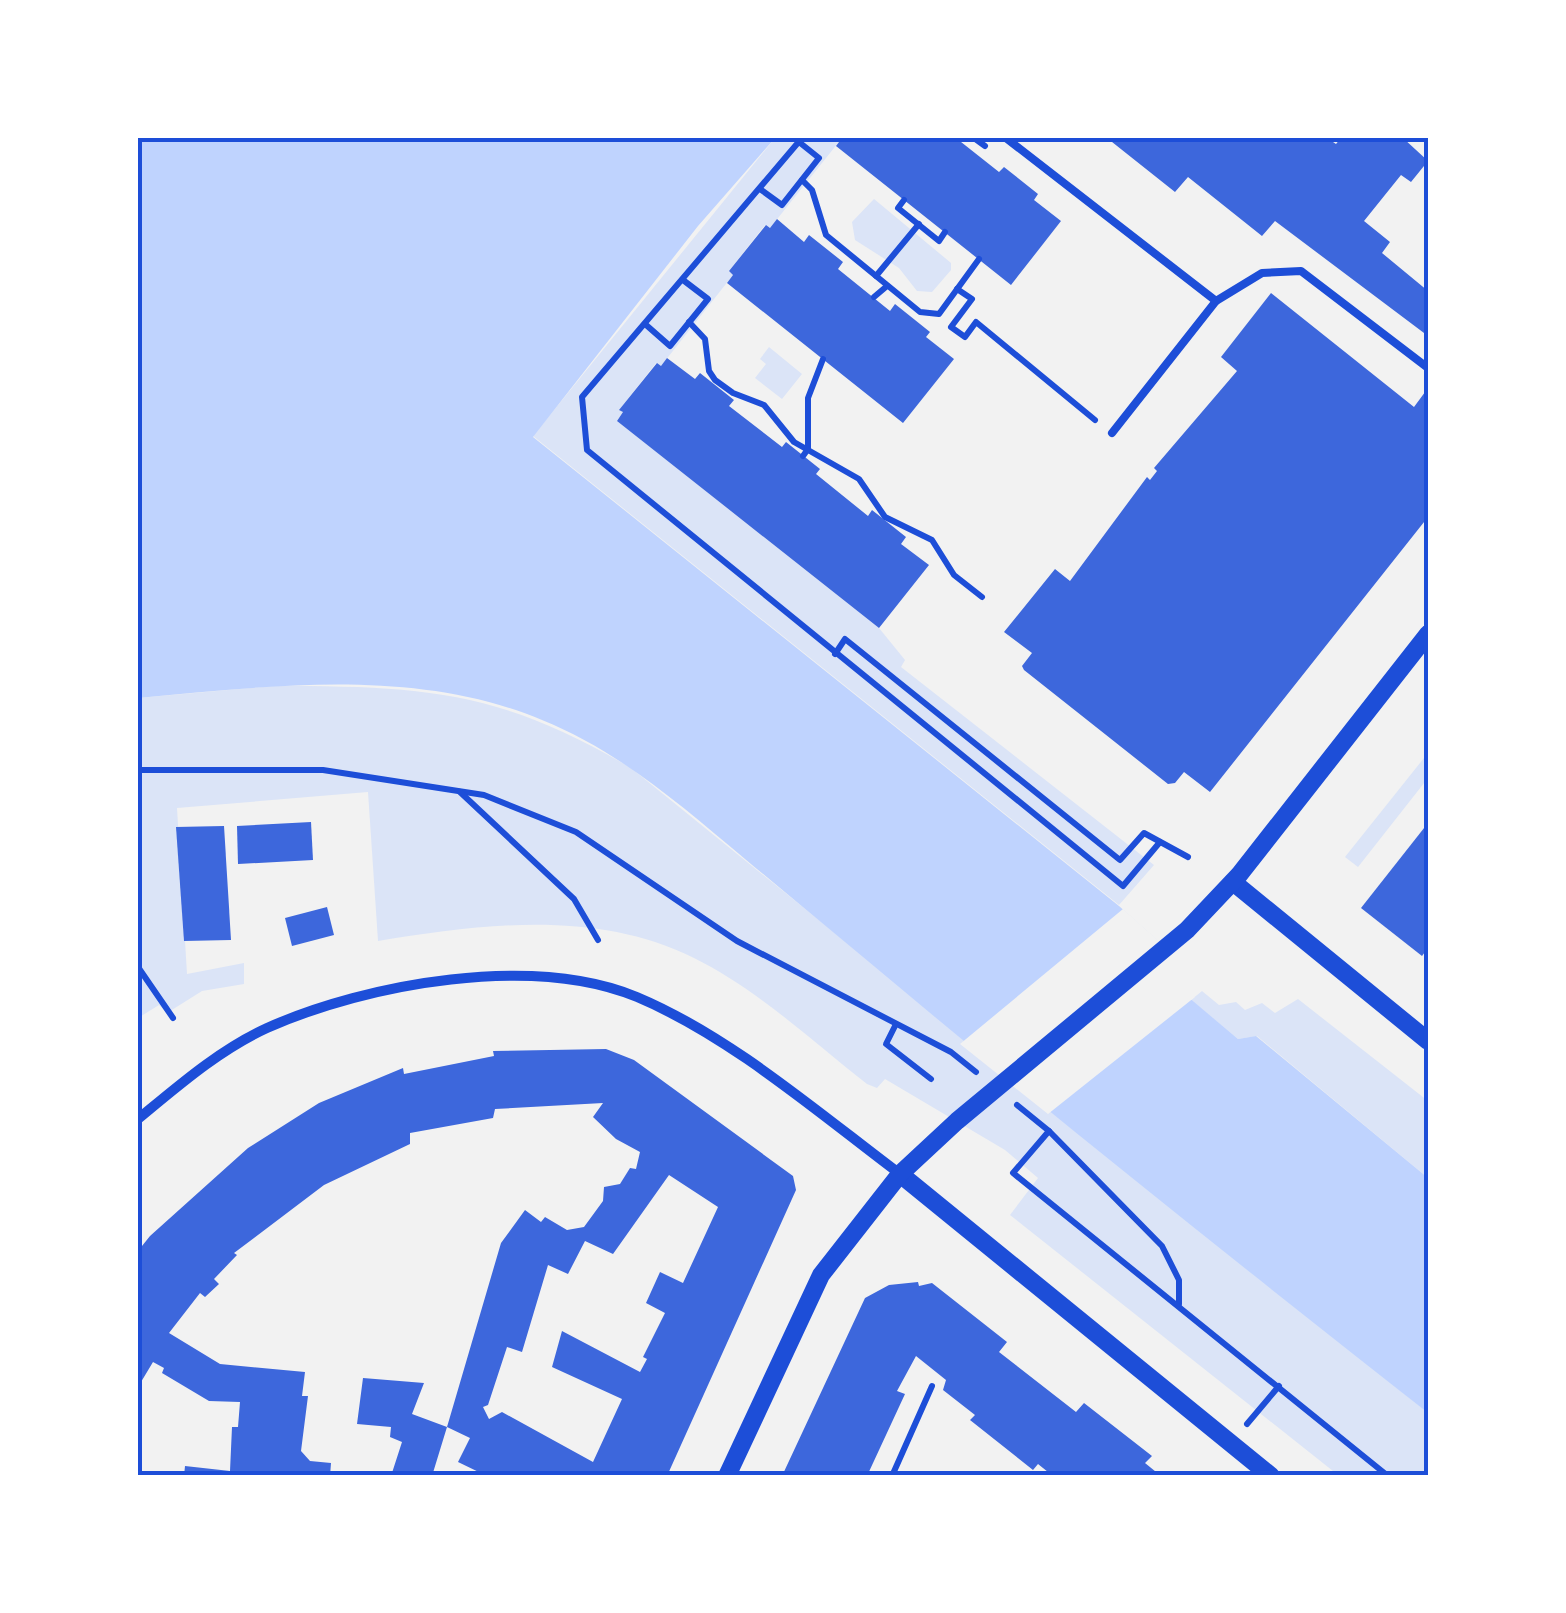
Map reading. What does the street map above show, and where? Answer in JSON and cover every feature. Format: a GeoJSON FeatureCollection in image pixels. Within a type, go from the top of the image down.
{"type":"FeatureCollection","features":[{"type":"Feature","properties":{"kind":"street"},"geometry":{"type":"LineString","coordinates":[[727,1476],[821,1275],[900,1174],[982,1100],[1168,950],[1233,882],[1428,634]]}},
{"type":"Feature","properties":{"kind":"street"},"geometry":{"type":"LineString","coordinates":[[1233,882],[1428,1041]]}},
{"type":"Feature","properties":{"kind":"street"},"geometry":{"type":"LineString","coordinates":[[138,1120],[194,1072],[266,1029],[314,1011],[378,993],[449,982],[552,976],[598,983],[696,1026],[900,1174],[1271,1476]]}},
{"type":"Feature","properties":{"kind":"lane"},"geometry":{"type":"LineString","coordinates":[[1006,138],[1216,300]]}},
{"type":"Feature","properties":{"kind":"lane"},"geometry":{"type":"LineString","coordinates":[[1112,433],[1216,300],[1262,273],[1301,272],[1428,368]]}},
{"type":"Feature","properties":{"kind":"path"},"geometry":{"type":"LineString","coordinates":[[760,188],[782,205],[820,158],[800,140],[582,397],[587,450],[1123,886],[1160,842]]}},
{"type":"Feature","properties":{"kind":"path"},"geometry":{"type":"LineString","coordinates":[[802,180],[812,190],[822,230],[838,252],[876,276],[907,308],[927,315],[939,314],[980,259]]}},
{"type":"Feature","properties":{"kind":"path"},"geometry":{"type":"LineString","coordinates":[[904,200],[898,208],[916,228],[939,241],[945,232]]}},
{"type":"Feature","properties":{"kind":"path"},"geometry":{"type":"LineString","coordinates":[[876,276],[916,228]]}},
{"type":"Feature","properties":{"kind":"path"},"geometry":{"type":"LineString","coordinates":[[645,324],[670,346],[708,300],[683,280]]}},
{"type":"Feature","properties":{"kind":"path"},"geometry":{"type":"LineString","coordinates":[[874,297],[887,286]]}},
{"type":"Feature","properties":{"kind":"path"},"geometry":{"type":"LineString","coordinates":[[958,289],[972,299],[951,327],[965,337],[976,322],[1112,433]]}},
{"type":"Feature","properties":{"kind":"path"},"geometry":{"type":"LineString","coordinates":[[690,322],[705,339],[709,371],[727,391],[764,405],[786,435],[806,452],[859,479],[893,524],[932,540],[954,575],[982,598]]}},
{"type":"Feature","properties":{"kind":"path"},"geometry":{"type":"LineString","coordinates":[[806,452],[808,398],[823,359]]}},
{"type":"Feature","properties":{"kind":"path"},"geometry":{"type":"LineString","coordinates":[[834,654],[845,639],[1120,860],[1144,833],[1188,857]]}},
{"type":"Feature","properties":{"kind":"path"},"geometry":{"type":"LineString","coordinates":[[138,770],[323,770],[484,794],[576,832],[738,941],[951,1052]]}},
{"type":"Feature","properties":{"kind":"path"},"geometry":{"type":"LineString","coordinates":[[457,789],[574,899],[598,940]]}},
{"type":"Feature","properties":{"kind":"path"},"geometry":{"type":"LineString","coordinates":[[138,967],[173,1018]]}},
{"type":"Feature","properties":{"kind":"path"},"geometry":{"type":"LineString","coordinates":[[895,1026],[886,1044],[930,1079]]}},
{"type":"Feature","properties":{"kind":"path"},"geometry":{"type":"LineString","coordinates":[[1038,1122],[1162,1246],[1178,1280],[1179,1304]]}},
{"type":"Feature","properties":{"kind":"path"},"geometry":{"type":"LineString","coordinates":[[1049,1131],[1013,1173],[1071,1224],[1179,1304],[1388,1476]]}},
{"type":"Feature","properties":{"kind":"path"},"geometry":{"type":"LineString","coordinates":[[892,1476],[932,1386]]}},
{"type":"Feature","properties":{"kind":"path"},"geometry":{"type":"LineString","coordinates":[[1247,1424],[1279,1386]]}},
{"type":"Feature","properties":{"kind":"shaded area"},"geometry":{"type":"Polygon","coordinates":[[[775,138],[842,138],[770,228],[765,225],[729,271],[733,275],[661,366],[656,363],[620,409],[623,412],[617,421],[879,628],[905,660],[901,667],[1154,865],[1119,905],[533,436],[775,138]]]}},
{"type":"Feature","properties":{"kind":"shaded area"},"geometry":{"type":"Polygon","coordinates":[[[874,199],[951,263],[951,270],[932,292],[917,291],[899,268],[855,240],[852,222],[874,199]]]}},
{"type":"Feature","properties":{"kind":"shaded area"},"geometry":{"type":"Polygon","coordinates":[[[769,347],[802,374],[782,399],[755,378],[766,364],[760,359],[769,347]]]}},
{"type":"Feature","properties":{"kind":"shaded area"},"geometry":{"type":"Polygon","coordinates":[[[274,686],[374,688],[459,698],[540,722],[631,768],[1428,1413],[1428,1475],[1338,1475],[1010,1215],[1038,1178],[1005,1150],[885,1079],[877,1088],[867,1084],[762,1000],[694,958],[618,932],[578,927],[498,926],[378,941],[368,792],[177,808],[187,974],[244,963],[244,984],[202,991],[167,1013],[159,1005],[138,1018],[138,698],[274,686]]]}},
{"type":"Feature","properties":{"kind":"shaded area"},"geometry":{"type":"Polygon","coordinates":[[[1424,758],[1428,762],[1428,778],[1358,867],[1345,857],[1424,758]]]}},
{"type":"Feature","properties":{"kind":"shaded area"},"geometry":{"type":"Polygon","coordinates":[[[1202,991],[1219,1005],[1236,1002],[1245,1010],[1262,1003],[1275,1013],[1298,999],[1428,1101],[1428,1178],[1257,1036],[1238,1039],[1191,1000],[1202,991]]]}},
{"type":"Feature","properties":{"kind":"water"},"geometry":{"type":"Polygon","coordinates":[[[138,138],[775,138],[698,226],[533,437],[1119,906],[1167,949],[1149,964],[1238,1039],[1256,1036],[1428,1178],[1428,1413],[1035,1099],[673,800],[597,747],[542,720],[494,703],[393,687],[290,686],[138,698],[138,138]]]}},
{"type":"Feature","properties":{"kind":"pier"},"geometry":{"type":"Polygon","coordinates":[[[1123,909],[1171,952],[1156,964],[1195,997],[1048,1114],[960,1044],[1123,909]]]}},
{"type":"Feature","properties":{"kind":"building"},"geometry":{"type":"Polygon","coordinates":[[[842,138],[956,138],[999,172],[1004,167],[1038,194],[1034,200],[1061,221],[1011,285],[836,146],[842,138]]]}},
{"type":"Feature","properties":{"kind":"building"},"geometry":{"type":"Polygon","coordinates":[[[1107,138],[1327,138],[1336,144],[1341,138],[1403,138],[1428,161],[1411,182],[1401,175],[1364,221],[1390,242],[1382,253],[1428,291],[1428,336],[1275,221],[1262,236],[1188,177],[1175,192],[1107,138]]]}},
{"type":"Feature","properties":{"kind":"building"},"geometry":{"type":"Polygon","coordinates":[[[777,219],[804,242],[809,235],[843,262],[838,269],[890,311],[895,304],[930,332],[926,337],[954,359],[903,423],[727,283],[733,275],[729,271],[766,225],[770,228],[777,219]]]}},
{"type":"Feature","properties":{"kind":"building"},"geometry":{"type":"Polygon","coordinates":[[[1271,293],[1414,407],[1428,388],[1428,517],[1210,792],[1184,772],[1175,783],[1168,784],[1024,670],[1022,666],[1032,653],[1004,632],[1055,569],[1070,581],[1147,477],[1150,480],[1157,471],[1154,468],[1237,371],[1221,357],[1271,293]]]}},
{"type":"Feature","properties":{"kind":"building"},"geometry":{"type":"Polygon","coordinates":[[[667,358],[695,379],[700,373],[734,400],[729,406],[782,447],[786,442],[820,469],[816,474],[868,516],[872,510],[906,537],[901,544],[929,565],[879,628],[617,421],[623,412],[619,410],[657,363],[661,366],[667,358]]]}},
{"type":"Feature","properties":{"kind":"building"},"geometry":{"type":"Polygon","coordinates":[[[311,822],[313,860],[238,864],[237,826],[311,822]]]}},
{"type":"Feature","properties":{"kind":"building"},"geometry":{"type":"Polygon","coordinates":[[[1428,823],[1428,948],[1422,956],[1361,908],[1428,823]]]}},
{"type":"Feature","properties":{"kind":"building"},"geometry":{"type":"Polygon","coordinates":[[[224,826],[231,940],[184,941],[176,827],[224,826]]]}},
{"type":"Feature","properties":{"kind":"building"},"geometry":{"type":"Polygon","coordinates":[[[327,907],[334,935],[292,946],[285,918],[327,907]]]}},
{"type":"Feature","properties":{"kind":"building"},"geometry":{"type":"Polygon","coordinates":[[[606,1049],[634,1060],[793,1176],[796,1190],[667,1476],[487,1476],[458,1462],[470,1438],[447,1427],[501,1243],[525,1210],[541,1222],[545,1217],[567,1230],[584,1227],[603,1201],[604,1187],[620,1184],[630,1168],[636,1169],[640,1152],[616,1139],[593,1117],[603,1103],[495,1109],[493,1118],[410,1133],[410,1144],[324,1185],[234,1253],[237,1255],[214,1279],[219,1284],[205,1297],[200,1293],[169,1333],[220,1364],[305,1372],[302,1396],[308,1396],[301,1451],[310,1461],[331,1463],[330,1476],[184,1476],[185,1466],[230,1471],[232,1427],[238,1427],[240,1402],[209,1401],[162,1373],[164,1368],[153,1362],[138,1387],[138,1251],[248,1148],[319,1103],[403,1068],[404,1074],[494,1056],[493,1051],[606,1049]],[[669,1175],[613,1254],[585,1241],[568,1274],[548,1265],[522,1352],[507,1347],[488,1405],[483,1407],[489,1419],[502,1412],[593,1462],[622,1399],[552,1367],[562,1331],[640,1372],[647,1359],[643,1357],[665,1313],[646,1303],[660,1272],[683,1283],[718,1207],[669,1175]]]}},
{"type":"Feature","properties":{"kind":"building"},"geometry":{"type":"Polygon","coordinates":[[[918,1282],[919,1286],[932,1283],[1007,1342],[999,1352],[1076,1412],[1084,1403],[1152,1456],[1145,1463],[1161,1476],[1053,1476],[1038,1464],[1033,1470],[970,1420],[975,1415],[943,1390],[946,1380],[916,1356],[897,1391],[905,1394],[867,1476],[782,1476],[865,1298],[889,1285],[918,1282]]]}},
{"type":"Feature","properties":{"kind":"building"},"geometry":{"type":"Polygon","coordinates":[[[363,1378],[424,1383],[412,1414],[447,1427],[432,1476],[391,1476],[402,1442],[390,1437],[391,1427],[357,1424],[363,1378]]]}}]}
